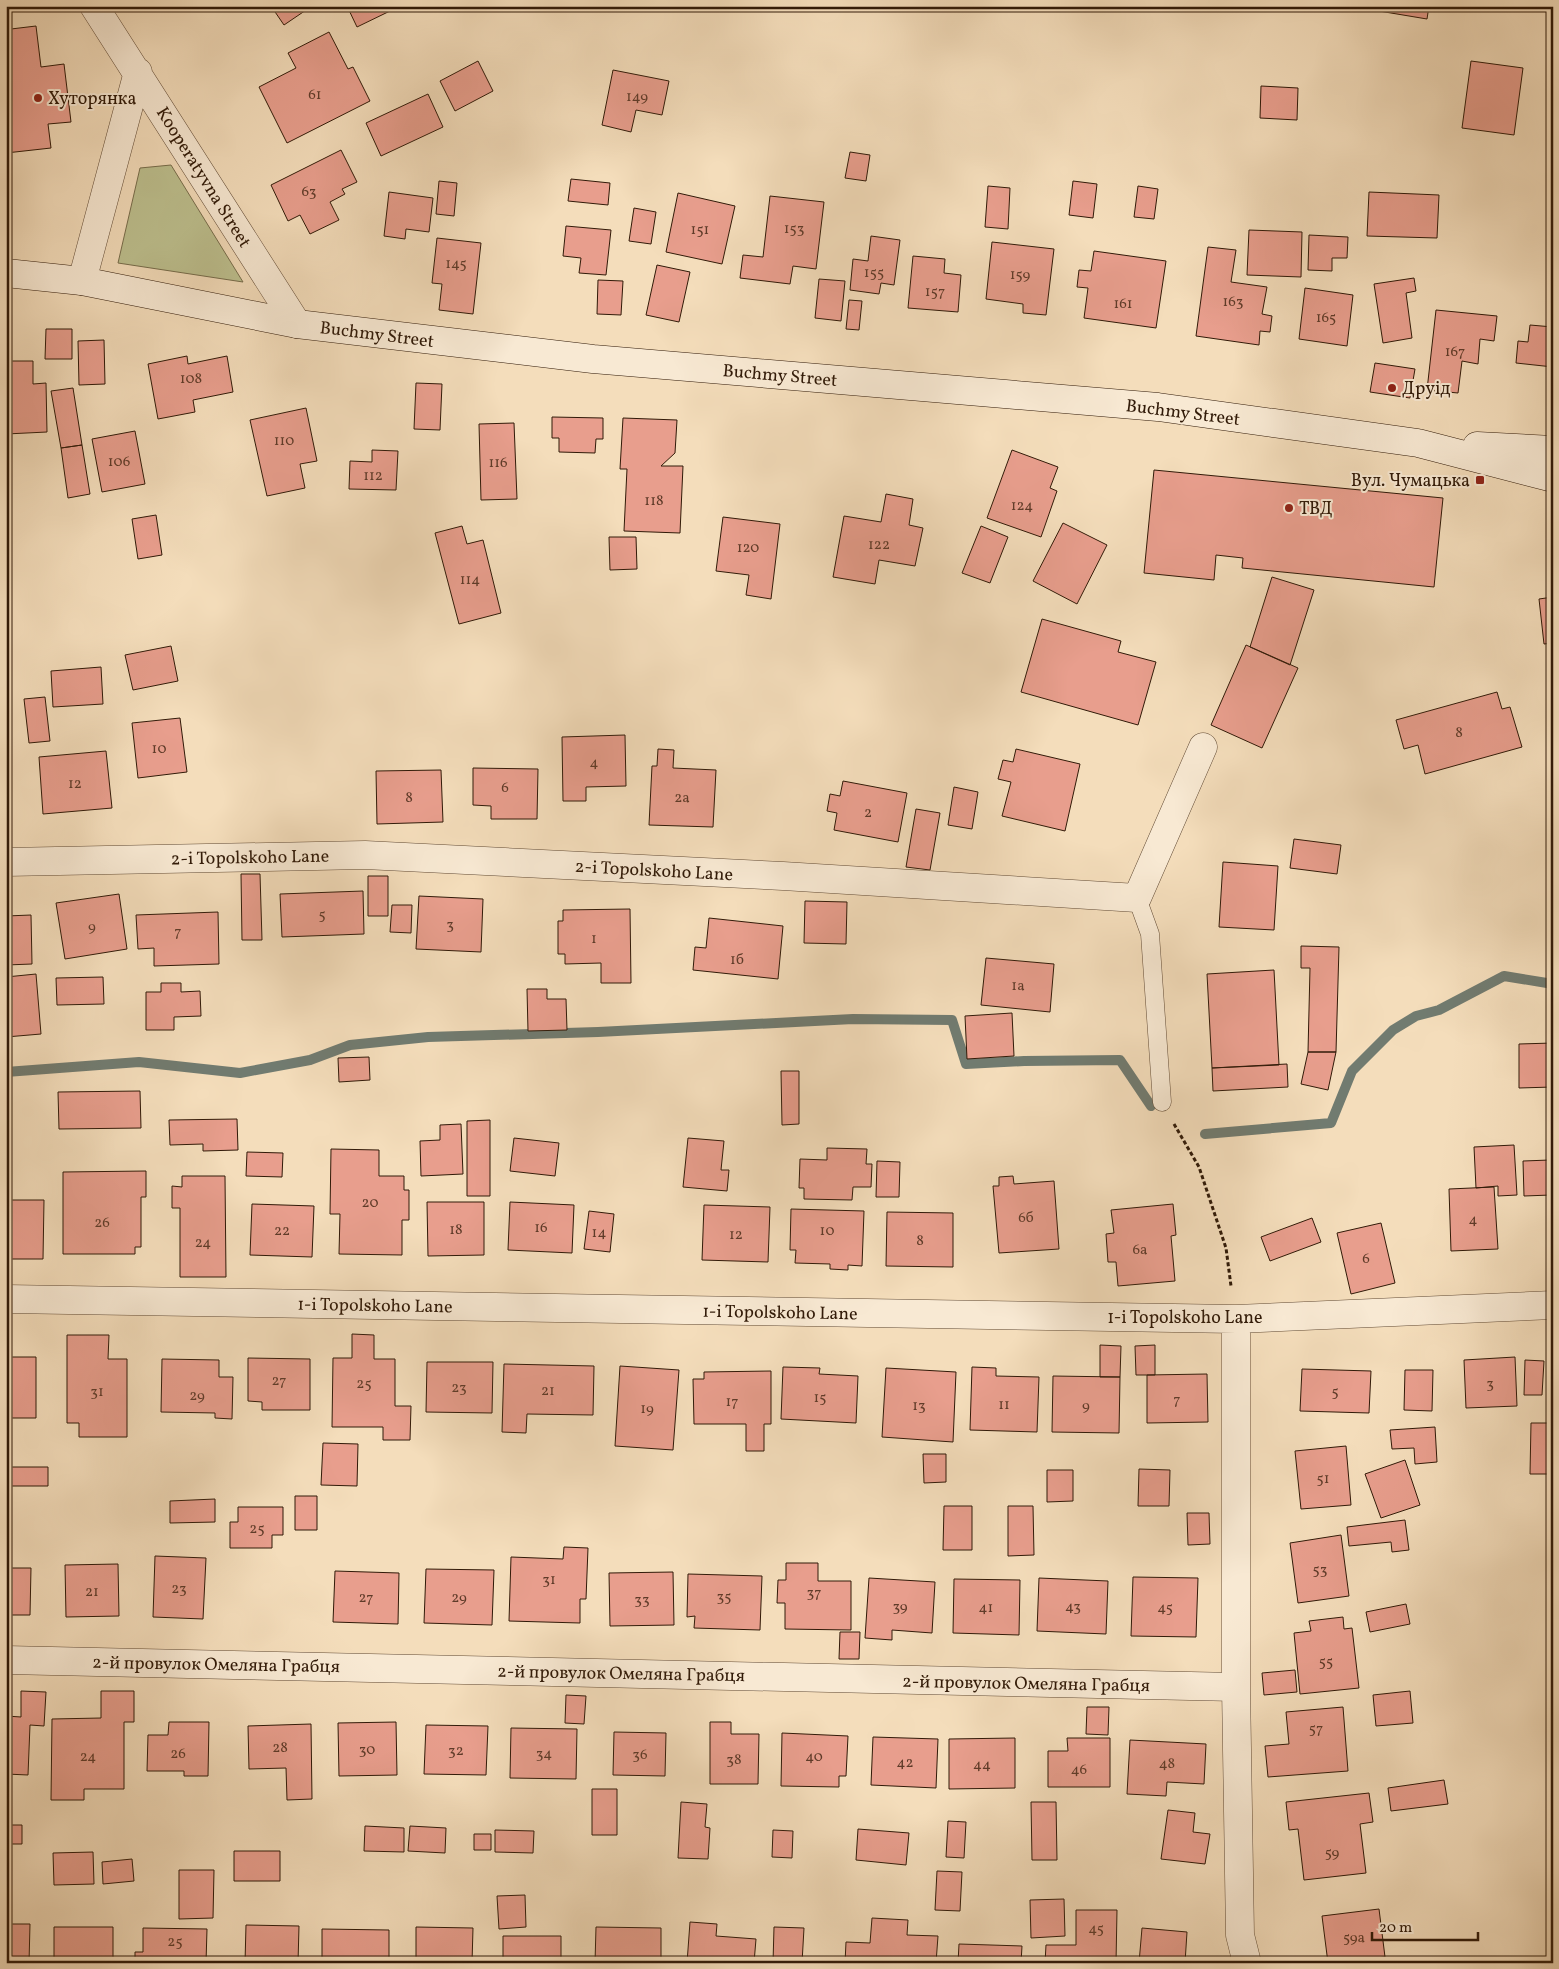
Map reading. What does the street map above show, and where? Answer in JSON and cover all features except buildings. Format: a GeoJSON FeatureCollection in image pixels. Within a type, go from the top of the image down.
{"type":"FeatureCollection","features":[{"type":"Feature","properties":{"kind":"street","name":"Kooperatyvna Street"},"geometry":{"type":"LineString","coordinates":[[94,6],[138,72],[297,324]]}},
{"type":"Feature","properties":{"kind":"street"},"geometry":{"type":"LineString","coordinates":[[82,281],[138,72]]}},
{"type":"Feature","properties":{"kind":"street","name":"Buchmy Street"},"geometry":{"type":"LineString","coordinates":[[6,273],[82,281],[297,324],[593,359],[1158,407],[1418,443],[1553,478]]}},
{"type":"Feature","properties":{"kind":"street"},"geometry":{"type":"LineString","coordinates":[[1418,443],[1553,450]]}},
{"type":"Feature","properties":{"kind":"street"},"geometry":{"type":"LineString","coordinates":[[1137,898],[1203,747]]}},
{"type":"Feature","properties":{"kind":"street","name":"2-i Topolskoho Lane"},"geometry":{"type":"LineString","coordinates":[[6,862],[365,855],[793,877],[1137,898]]}},
{"type":"Feature","properties":{"kind":"street","name":"1-i Topolskoho Lane"},"geometry":{"type":"LineString","coordinates":[[6,1299],[1236,1319],[1553,1305]]}},
{"type":"Feature","properties":{"kind":"street"},"geometry":{"type":"LineString","coordinates":[[1236,1319],[1236,1687],[1240,1935],[1247,1963]]}},
{"type":"Feature","properties":{"kind":"street","name":"2-й провулок Омеляна Грабця"},"geometry":{"type":"LineString","coordinates":[[6,1660],[1236,1687]]}},
{"type":"Feature","properties":{"kind":"lane"},"geometry":{"type":"LineString","coordinates":[[1137,898],[1150,934],[1162,1102]]}},
{"type":"Feature","properties":{"kind":"path"},"geometry":{"type":"LineString","coordinates":[[1162,1102],[1199,1167],[1226,1248],[1236,1319]]}},
{"type":"Feature","properties":{"kind":"green space"},"geometry":{"type":"Polygon","coordinates":[[[171,165],[243,282],[118,263],[140,168],[171,165]]]}},
{"type":"Feature","properties":{"kind":"waterway"},"geometry":{"type":"LineString","coordinates":[[1205,1134],[1331,1123],[1352,1071],[1393,1030],[1416,1016],[1439,1010],[1504,976],[1553,984]]}},
{"type":"Feature","properties":{"kind":"waterway"},"geometry":{"type":"LineString","coordinates":[[6,1072],[139,1062],[240,1073],[310,1060],[350,1045],[428,1037],[598,1032],[853,1019],[952,1020],[966,1064],[1120,1060],[1151,1106]]}},
{"type":"Feature","properties":{"kind":"place","name":"Хуторянка"},"geometry":{"type":"Point","coordinates":[38,98]}},
{"type":"Feature","properties":{"kind":"place","name":"Друід"},"geometry":{"type":"Point","coordinates":[1392,388]}},
{"type":"Feature","properties":{"kind":"place","name":"Вул. Чумацька"},"geometry":{"type":"Point","coordinates":[1480,480]}},
{"type":"Feature","properties":{"kind":"place","name":"ТВД"},"geometry":{"type":"Point","coordinates":[1289,508]}}]}
